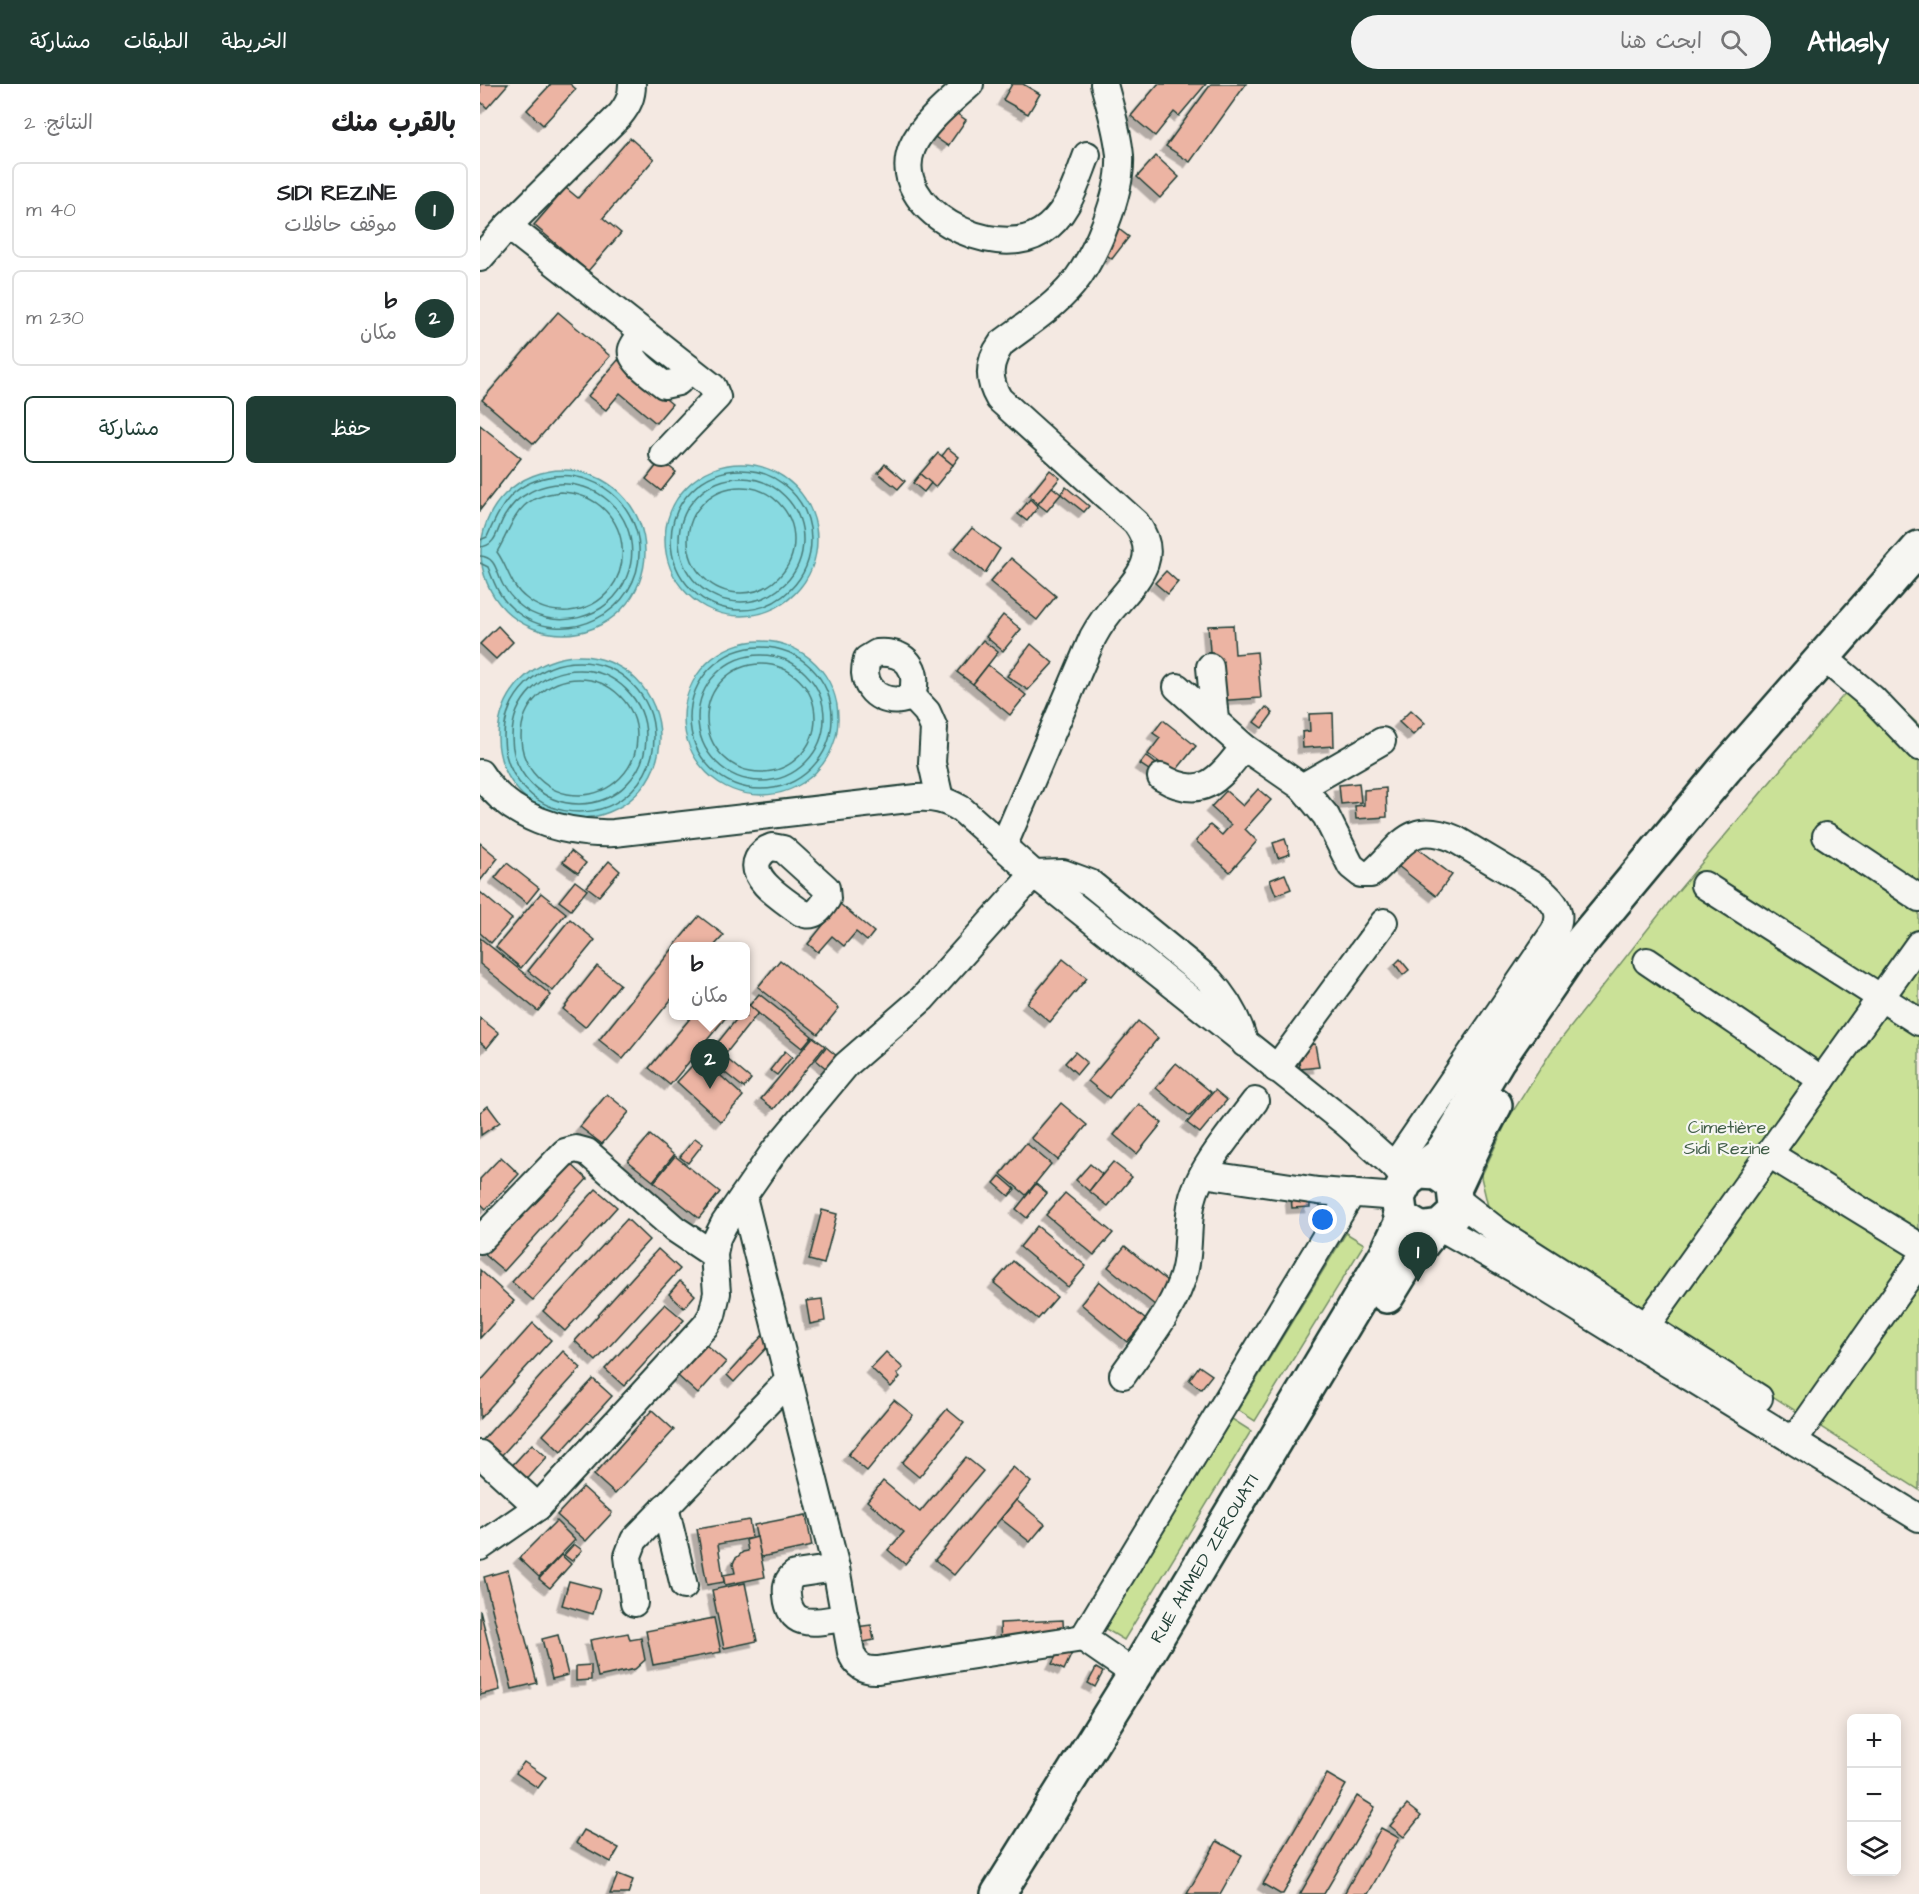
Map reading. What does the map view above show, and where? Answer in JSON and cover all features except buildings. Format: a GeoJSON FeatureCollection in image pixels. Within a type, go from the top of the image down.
{"type":"FeatureCollection","features":[{"type":"Feature","properties":{"kind":"main road"},"geometry":{"type":"LineString","coordinates":[[1404,1187],[1439,1156],[1449,1143],[1497,1061],[1568,958],[1725,769],[1919,548]]}},
{"type":"Feature","properties":{"kind":"main road"},"geometry":{"type":"LineString","coordinates":[[1024,1894],[1405,1266],[1437,1228],[1453,1215],[1455,1194],[1482,1129],[1516,1069],[1578,978],[1664,868],[1919,571]]}},
{"type":"Feature","properties":{"kind":"main road"},"geometry":{"type":"LineString","coordinates":[[1404,1187],[1437,1173],[1450,1182],[1455,1194]]}},
{"type":"Feature","properties":{"kind":"main road"},"geometry":{"type":"LineString","coordinates":[[1404,1187],[1418,1228],[1437,1228]]}},
{"type":"Feature","properties":{"kind":"main road","name":"RUE AHMED ZEROUATI"},"geometry":{"type":"LineString","coordinates":[[998,1894],[1135,1674],[1387,1253],[1404,1187]]}},
{"type":"Feature","properties":{"kind":"street"},"geometry":{"type":"LineString","coordinates":[[482,253],[620,115],[631,96],[632,84]]}},
{"type":"Feature","properties":{"kind":"street"},"geometry":{"type":"LineString","coordinates":[[970,84],[917,137],[908,164],[910,179],[916,192],[937,215],[950,225],[972,235],[995,241],[1015,241],[1040,233],[1067,206],[1087,155]]}},
{"type":"Feature","properties":{"kind":"street"},"geometry":{"type":"LineString","coordinates":[[1003,847],[1093,637],[1109,613],[1137,581],[1146,562],[1146,541],[1136,523],[999,399],[991,381],[992,361],[1002,343],[1072,286],[1084,270],[1102,236],[1114,199],[1120,158],[1114,120],[1104,84]]}},
{"type":"Feature","properties":{"kind":"street"},"geometry":{"type":"LineString","coordinates":[[508,226],[643,332],[631,350],[631,355],[635,362],[664,385],[678,382],[690,369],[713,387],[717,397],[663,454]]}},
{"type":"Feature","properties":{"kind":"street"},"geometry":{"type":"LineString","coordinates":[[1210,667],[1215,720]]}},
{"type":"Feature","properties":{"kind":"street"},"geometry":{"type":"LineString","coordinates":[[1836,668],[1872,698],[1919,747]]}},
{"type":"Feature","properties":{"kind":"street"},"geometry":{"type":"LineString","coordinates":[[1177,687],[1244,747],[1302,787],[1326,816],[1351,866],[1361,874],[1371,874],[1400,844],[1410,837],[1420,833],[1444,834],[1539,889],[1550,898],[1558,911],[1558,926],[1404,1187]]}},
{"type":"Feature","properties":{"kind":"street"},"geometry":{"type":"LineString","coordinates":[[912,696],[927,712],[934,728],[932,763],[940,799]]}},
{"type":"Feature","properties":{"kind":"street"},"geometry":{"type":"LineString","coordinates":[[1302,787],[1382,741]]}},
{"type":"Feature","properties":{"kind":"street"},"geometry":{"type":"LineString","coordinates":[[1161,777],[1177,787],[1195,788],[1211,783],[1221,777],[1244,747]]}},
{"type":"Feature","properties":{"kind":"street"},"geometry":{"type":"LineString","coordinates":[[480,773],[486,783],[506,801],[527,815],[559,828],[589,834],[917,798],[940,799],[961,809],[1034,874],[1063,873],[1077,877],[1102,891],[1209,980],[1220,991],[1235,1016],[1245,1044],[1353,1129],[1404,1187]]}},
{"type":"Feature","properties":{"kind":"street"},"geometry":{"type":"LineString","coordinates":[[769,815],[772,847]]}},
{"type":"Feature","properties":{"kind":"street"},"geometry":{"type":"LineString","coordinates":[[1826,836],[1919,898]]}},
{"type":"Feature","properties":{"kind":"street"},"geometry":{"type":"LineString","coordinates":[[480,1547],[537,1507],[706,1325],[712,1315],[717,1293],[714,1255],[717,1238],[724,1224],[775,1150],[846,1065],[922,999],[1034,874]]}},
{"type":"Feature","properties":{"kind":"street"},"geometry":{"type":"LineString","coordinates":[[1704,885],[1919,1022]]}},
{"type":"Feature","properties":{"kind":"street"},"geometry":{"type":"LineString","coordinates":[[1276,1069],[1384,922]]}},
{"type":"Feature","properties":{"kind":"street"},"geometry":{"type":"LineString","coordinates":[[1646,1326],[1919,944]]}},
{"type":"Feature","properties":{"kind":"street"},"geometry":{"type":"LineString","coordinates":[[1647,961],[1822,1080]]}},
{"type":"Feature","properties":{"kind":"street"},"geometry":{"type":"LineString","coordinates":[[1123,1375],[1174,1299],[1182,1281],[1186,1267],[1187,1225],[1192,1198],[1203,1174],[1255,1101]]}},
{"type":"Feature","properties":{"kind":"street"},"geometry":{"type":"LineString","coordinates":[[480,1240],[565,1152],[576,1149],[587,1152],[675,1229],[714,1255]]}},
{"type":"Feature","properties":{"kind":"street"},"geometry":{"type":"LineString","coordinates":[[1769,1154],[1919,1246]]}},
{"type":"Feature","properties":{"kind":"street"},"geometry":{"type":"LineString","coordinates":[[1203,1174],[1318,1191],[1352,1193],[1404,1187]]}},
{"type":"Feature","properties":{"kind":"street"},"geometry":{"type":"LineString","coordinates":[[1083,1638],[1352,1193]]}},
{"type":"Feature","properties":{"kind":"street"},"geometry":{"type":"LineString","coordinates":[[1455,1194],[1500,1233],[1646,1326],[1919,1518]]}},
{"type":"Feature","properties":{"kind":"street"},"geometry":{"type":"LineString","coordinates":[[743,1197],[836,1568],[852,1658],[860,1667],[872,1670],[1083,1638],[1135,1674]]}},
{"type":"Feature","properties":{"kind":"street"},"geometry":{"type":"LineString","coordinates":[[1437,1228],[1516,1270],[1798,1433],[1919,1499]]}},
{"type":"Feature","properties":{"kind":"street"},"geometry":{"type":"LineString","coordinates":[[1798,1433],[1919,1263]]}},
{"type":"Feature","properties":{"kind":"street"},"geometry":{"type":"LineString","coordinates":[[634,1603],[628,1564],[630,1547],[634,1540],[789,1380]]}},
{"type":"Feature","properties":{"kind":"street"},"geometry":{"type":"LineString","coordinates":[[480,1454],[537,1507]]}},
{"type":"Feature","properties":{"kind":"street"},"geometry":{"type":"LineString","coordinates":[[665,1507],[684,1586]]}},
{"type":"Feature","properties":{"kind":"street"},"geometry":{"type":"LineString","coordinates":[[836,1568],[795,1574],[790,1577],[786,1587],[789,1607],[795,1617],[807,1622],[845,1618]]}},
{"type":"Feature","properties":{"kind":"green space","name":"Cimetière Sidi Rezine"},"geometry":{"type":"Polygon","coordinates":[[[1863,672],[1919,725],[1919,1490],[1490,1215],[1481,1177],[1508,1119],[1551,1052],[1673,897],[1863,672]]]}},
{"type":"Feature","properties":{"kind":"green space"},"geometry":{"type":"Polygon","coordinates":[[[1346,1233],[1364,1244],[1255,1421],[1238,1410],[1346,1233]]]}},
{"type":"Feature","properties":{"kind":"green space"},"geometry":{"type":"Polygon","coordinates":[[[1232,1419],[1251,1431],[1124,1640],[1104,1628],[1232,1419]]]}},
{"type":"Feature","properties":{"kind":"water"},"geometry":{"type":"Polygon","coordinates":[[[741,464],[756,465],[770,470],[795,486],[811,511],[816,525],[816,555],[811,569],[795,594],[770,610],[756,615],[741,616],[726,615],[712,610],[687,594],[671,569],[666,555],[665,540],[666,525],[671,511],[687,486],[712,470],[726,465],[741,464]]]}},
{"type":"Feature","properties":{"kind":"water"},"geometry":{"type":"Polygon","coordinates":[[[563,470],[594,476],[621,494],[639,521],[645,552],[639,583],[621,610],[594,628],[563,634],[532,628],[505,610],[487,583],[481,552],[487,521],[505,494],[532,476],[563,470]]]}},
{"type":"Feature","properties":{"kind":"water"},"geometry":{"type":"Polygon","coordinates":[[[761,641],[790,647],[804,654],[815,664],[825,675],[832,689],[838,718],[832,747],[825,761],[815,772],[804,782],[790,789],[761,795],[732,789],[718,782],[707,772],[697,761],[690,747],[684,718],[690,689],[697,675],[707,664],[718,654],[732,647],[761,641]]]}},
{"type":"Feature","properties":{"kind":"water"},"geometry":{"type":"Polygon","coordinates":[[[579,656],[595,657],[610,662],[636,680],[654,706],[659,721],[659,753],[654,768],[636,794],[610,812],[595,817],[579,818],[563,817],[548,812],[522,794],[504,768],[499,753],[498,737],[499,721],[504,706],[522,680],[548,662],[563,657],[579,656]]]}},
{"type":"Feature","properties":{"kind":"place","name":"b"},"geometry":{"type":"Point","coordinates":[710,1089]}},
{"type":"Feature","properties":{"kind":"place","name":"SIDI REZINE"},"geometry":{"type":"Point","coordinates":[1418,1282]}}]}
